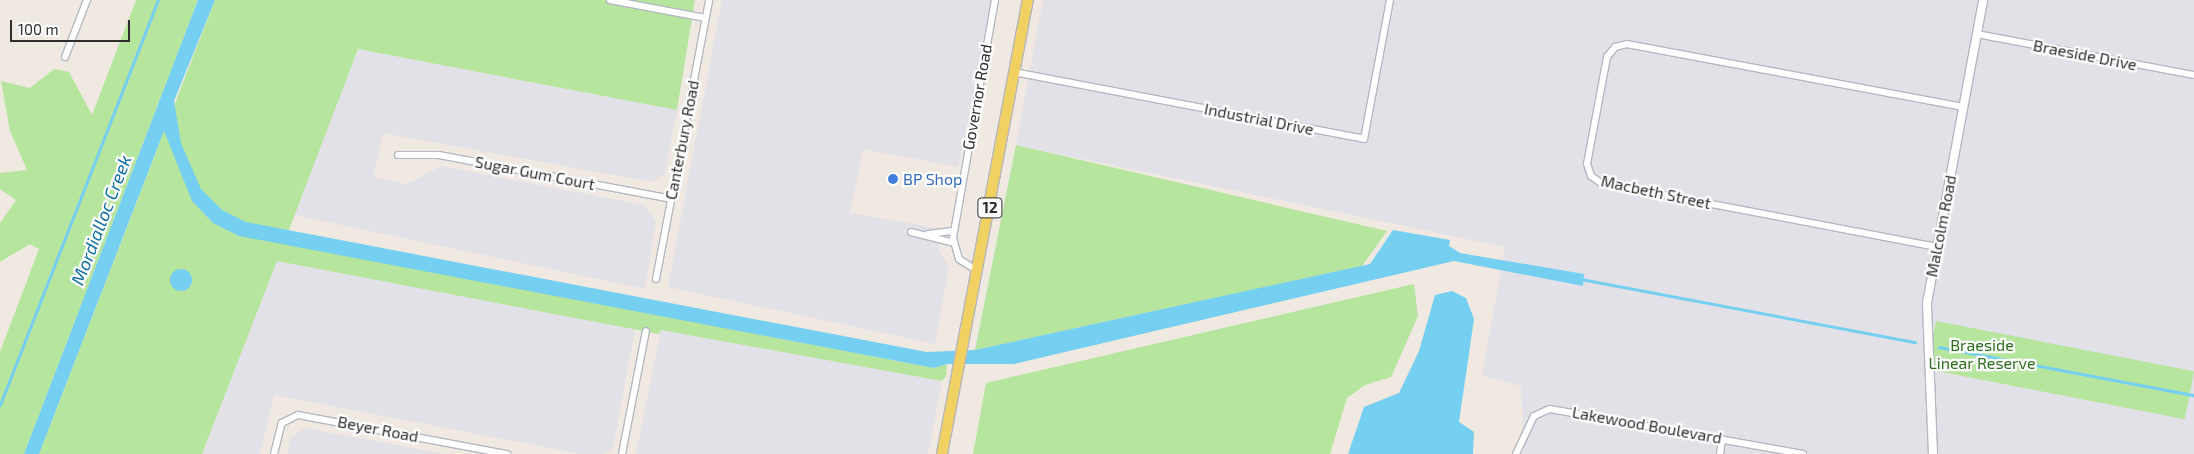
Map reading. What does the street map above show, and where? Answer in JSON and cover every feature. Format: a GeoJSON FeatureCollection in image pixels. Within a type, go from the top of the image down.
{"type":"FeatureCollection","features":[{"type":"Feature","properties":{"kind":"main road","name":"Governor Road"},"geometry":{"type":"LineString","coordinates":[[942,454],[957,377],[961,344],[978,271],[1028,0]]}},
{"type":"Feature","properties":{"kind":"street"},"geometry":{"type":"LineString","coordinates":[[65,57],[87,0]]}},
{"type":"Feature","properties":{"kind":"street"},"geometry":{"type":"LineString","coordinates":[[610,0],[705,18]]}},
{"type":"Feature","properties":{"kind":"street","name":"Canterbury Road"},"geometry":{"type":"LineString","coordinates":[[656,279],[709,0]]}},
{"type":"Feature","properties":{"kind":"street","name":"Governor Road"},"geometry":{"type":"LineString","coordinates":[[978,271],[958,259],[954,243],[954,231],[995,0]]}},
{"type":"Feature","properties":{"kind":"street","name":"Industrial Drive"},"geometry":{"type":"LineString","coordinates":[[1014,72],[1364,140],[1390,0]]}},
{"type":"Feature","properties":{"kind":"street","name":"Malcolm Road"},"geometry":{"type":"LineString","coordinates":[[1933,454],[1930,366],[1926,325],[1936,247],[1983,0]]}},
{"type":"Feature","properties":{"kind":"street","name":"Braeside Drive"},"geometry":{"type":"LineString","coordinates":[[1977,34],[2194,75]]}},
{"type":"Feature","properties":{"kind":"street","name":"Macbeth Street"},"geometry":{"type":"LineString","coordinates":[[1936,247],[1601,183],[1591,176],[1588,164],[1607,57],[1615,47],[1627,44],[1963,107]]}},
{"type":"Feature","properties":{"kind":"street","name":"Sugar Gum Court"},"geometry":{"type":"LineString","coordinates":[[398,155],[439,154],[671,199]]}},
{"type":"Feature","properties":{"kind":"street"},"geometry":{"type":"LineString","coordinates":[[927,234],[954,231]]}},
{"type":"Feature","properties":{"kind":"street"},"geometry":{"type":"LineString","coordinates":[[912,232],[927,234],[954,243]]}},
{"type":"Feature","properties":{"kind":"street"},"geometry":{"type":"LineString","coordinates":[[622,454],[646,331]]}},
{"type":"Feature","properties":{"kind":"street","name":"Lakewood Boulevard"},"geometry":{"type":"LineString","coordinates":[[1516,454],[1534,416],[1550,409],[1803,454]]}},
{"type":"Feature","properties":{"kind":"street","name":"Beyer Road"},"geometry":{"type":"LineString","coordinates":[[274,454],[282,423],[298,415],[507,454]]}},
{"type":"Feature","properties":{"kind":"street"},"geometry":{"type":"LineString","coordinates":[[1720,454],[1722,439]]}},
{"type":"Feature","properties":{"kind":"shaded area"},"geometry":{"type":"Polygon","coordinates":[[[722,0],[995,0],[958,167],[863,149],[850,213],[941,229],[939,251],[949,267],[935,344],[668,287],[722,0]]]}},
{"type":"Feature","properties":{"kind":"shaded area"},"geometry":{"type":"Polygon","coordinates":[[[1043,0],[2194,0],[2194,454],[1524,454],[1521,386],[1482,376],[1505,247],[1016,145],[1043,0]]]}},
{"type":"Feature","properties":{"kind":"shaded area"},"geometry":{"type":"Polygon","coordinates":[[[358,49],[677,110],[665,173],[652,182],[383,133],[373,177],[407,184],[441,166],[644,205],[656,221],[645,289],[294,215],[358,49]]]}},
{"type":"Feature","properties":{"kind":"shaded area"},"geometry":{"type":"Polygon","coordinates":[[[277,261],[635,329],[613,448],[603,454],[582,454],[274,395],[260,454],[202,454],[277,261]]]}},
{"type":"Feature","properties":{"kind":"shaded area"},"geometry":{"type":"Polygon","coordinates":[[[661,330],[942,381],[928,454],[636,454],[661,330]]]}},
{"type":"Feature","properties":{"kind":"shaded area"},"geometry":{"type":"Polygon","coordinates":[[[305,428],[446,454],[287,454],[291,437],[305,428]]]}},
{"type":"Feature","properties":{"kind":"green space"},"geometry":{"type":"Polygon","coordinates":[[[136,0],[198,0],[24,454],[0,454],[0,352],[39,249],[30,244],[0,262],[0,223],[16,200],[0,189],[0,173],[27,170],[10,131],[1,81],[30,88],[54,69],[69,72],[92,115],[136,0]]]}},
{"type":"Feature","properties":{"kind":"green space"},"geometry":{"type":"Polygon","coordinates":[[[215,0],[695,0],[677,110],[358,49],[284,243],[934,368],[947,364],[946,376],[942,381],[661,330],[659,334],[277,261],[202,454],[39,454],[215,0]]]}},
{"type":"Feature","properties":{"kind":"green space"},"geometry":{"type":"Polygon","coordinates":[[[1016,145],[1387,231],[1362,266],[975,350],[1016,145]]]}},
{"type":"Feature","properties":{"kind":"green space"},"geometry":{"type":"Polygon","coordinates":[[[1414,284],[1418,316],[1391,377],[1365,385],[1347,398],[1330,454],[973,454],[986,383],[1414,284]]]}},
{"type":"Feature","properties":{"kind":"green space","name":"Braeside Linear Reserve"},"geometry":{"type":"Polygon","coordinates":[[[1936,321],[2194,371],[2185,419],[1927,369],[1936,321]]]}},
{"type":"Feature","properties":{"kind":"water"},"geometry":{"type":"Polygon","coordinates":[[[198,0],[215,0],[174,101],[181,143],[201,189],[222,210],[246,222],[927,352],[975,350],[1370,264],[1393,230],[1450,240],[1449,246],[1460,253],[1584,274],[1583,286],[1454,261],[1014,364],[947,364],[934,368],[239,236],[213,223],[192,201],[164,131],[39,454],[24,454],[198,0]]]}},
{"type":"Feature","properties":{"kind":"water"},"geometry":{"type":"Polygon","coordinates":[[[181,269],[189,272],[192,280],[189,288],[181,291],[173,288],[170,280],[173,272],[181,269]]]}},
{"type":"Feature","properties":{"kind":"water"},"geometry":{"type":"Polygon","coordinates":[[[1452,291],[1466,298],[1474,319],[1459,422],[1474,432],[1473,454],[1348,454],[1364,407],[1399,393],[1419,351],[1435,295],[1452,291]]]}},
{"type":"Feature","properties":{"kind":"waterway"},"geometry":{"type":"LineString","coordinates":[[0,405],[158,0]]}},
{"type":"Feature","properties":{"kind":"waterway"},"geometry":{"type":"LineString","coordinates":[[1581,279],[1915,342]]}},
{"type":"Feature","properties":{"kind":"waterway"},"geometry":{"type":"LineString","coordinates":[[1939,347],[2194,395]]}},
{"type":"Feature","properties":{"kind":"place","name":"BP Shop"},"geometry":{"type":"Point","coordinates":[893,179]}},
{"type":"Feature","properties":{"kind":"water label","name":"Mordialloc Creek"},"geometry":{"type":"Point","coordinates":[101,220]}}]}
